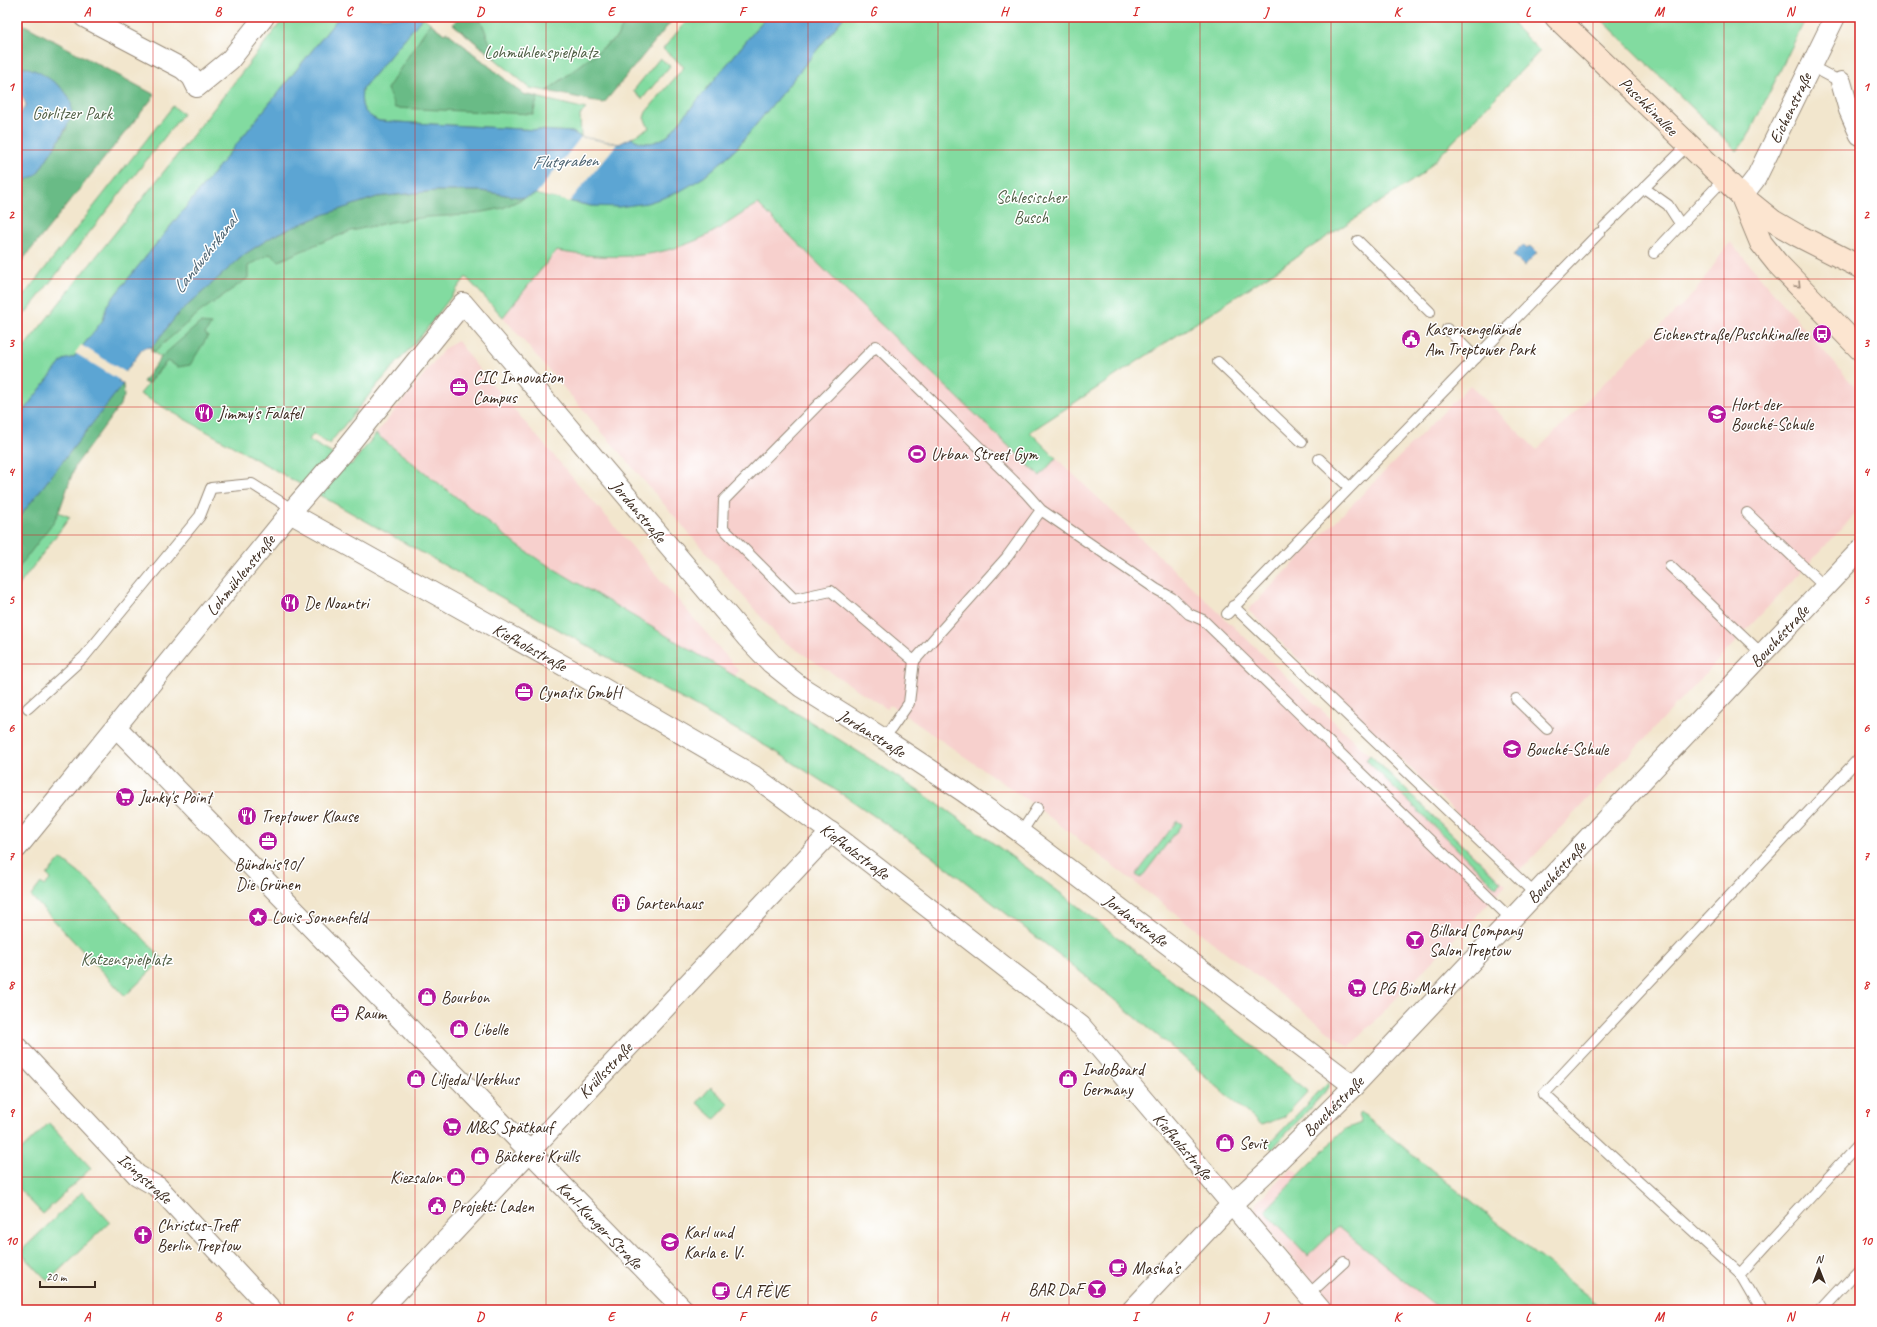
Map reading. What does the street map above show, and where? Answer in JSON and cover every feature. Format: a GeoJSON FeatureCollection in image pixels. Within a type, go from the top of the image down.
{"type":"FeatureCollection","features":[{"type":"Feature","properties":{"kind":"main road","name":"Puschkinallee"},"geometry":{"type":"LineString","coordinates":[[1556,17],[1742,196],[1773,221],[1860,267]]}},
{"type":"Feature","properties":{"kind":"main road","name":"Puschkinallee"},"geometry":{"type":"LineString","coordinates":[[1742,196],[1761,244],[1777,264],[1860,349]]}},
{"type":"Feature","properties":{"kind":"street"},"geometry":{"type":"LineString","coordinates":[[84,17],[184,69],[192,77],[197,87],[230,60],[264,17]]}},
{"type":"Feature","properties":{"kind":"street","name":"Eichenstraße"},"geometry":{"type":"LineString","coordinates":[[1742,196],[1756,178],[1835,17]]}},
{"type":"Feature","properties":{"kind":"street"},"geometry":{"type":"LineString","coordinates":[[1841,82],[1849,110],[1860,135]]}},
{"type":"Feature","properties":{"kind":"street","name":"Lohmühlenstraße"},"geometry":{"type":"LineString","coordinates":[[17,848],[290,513],[342,453],[463,302]]}},
{"type":"Feature","properties":{"kind":"street","name":"Jordanstraße"},"geometry":{"type":"LineString","coordinates":[[463,302],[742,632],[771,663],[801,687],[884,739],[964,792],[1021,833],[1354,1086]]}},
{"type":"Feature","properties":{"kind":"street","name":"Kiefholzstraße"},"geometry":{"type":"LineString","coordinates":[[290,513],[584,677],[754,776],[831,832],[1080,1026],[1321,1310]]}},
{"type":"Feature","properties":{"kind":"street","name":"Bouchéstraße"},"geometry":{"type":"LineString","coordinates":[[1132,1310],[1231,1205],[1354,1086],[1860,550]]}},
{"type":"Feature","properties":{"kind":"street","name":"Karl-Kunger-Straße"},"geometry":{"type":"LineString","coordinates":[[116,727],[684,1310]]}},
{"type":"Feature","properties":{"kind":"street","name":"Krüllsstraße"},"geometry":{"type":"LineString","coordinates":[[380,1310],[433,1256],[528,1151],[831,832]]}},
{"type":"Feature","properties":{"kind":"street","name":"Isingstraße"},"geometry":{"type":"LineString","coordinates":[[17,1047],[137,1175],[158,1187],[272,1310]]}},
{"type":"Feature","properties":{"kind":"lane"},"geometry":{"type":"LineString","coordinates":[[1811,66],[1841,82]]}},
{"type":"Feature","properties":{"kind":"lane"},"geometry":{"type":"LineString","coordinates":[[1535,894],[1230,610],[1602,230],[1688,145]]}},
{"type":"Feature","properties":{"kind":"lane"},"geometry":{"type":"LineString","coordinates":[[1654,253],[1724,179]]}},
{"type":"Feature","properties":{"kind":"lane"},"geometry":{"type":"LineString","coordinates":[[1644,188],[1668,205],[1681,225]]}},
{"type":"Feature","properties":{"kind":"lane"},"geometry":{"type":"LineString","coordinates":[[1358,241],[1430,312]]}},
{"type":"Feature","properties":{"kind":"lane"},"geometry":{"type":"LineString","coordinates":[[1447,329],[1476,358]]}},
{"type":"Feature","properties":{"kind":"lane"},"geometry":{"type":"LineString","coordinates":[[914,661],[831,591],[794,599],[723,528],[724,500],[876,346],[1021,487],[1041,510],[1156,589],[1172,598],[1189,614],[1203,620],[1511,919]]}},
{"type":"Feature","properties":{"kind":"lane"},"geometry":{"type":"LineString","coordinates":[[1218,362],[1302,442]]}},
{"type":"Feature","properties":{"kind":"lane"},"geometry":{"type":"LineString","coordinates":[[1319,459],[1349,487]]}},
{"type":"Feature","properties":{"kind":"lane"},"geometry":{"type":"LineString","coordinates":[[28,708],[84,657],[200,516],[210,488],[252,484],[287,506],[290,513]]}},
{"type":"Feature","properties":{"kind":"lane"},"geometry":{"type":"LineString","coordinates":[[884,739],[909,703],[914,661],[1007,557],[1041,510]]}},
{"type":"Feature","properties":{"kind":"lane"},"geometry":{"type":"LineString","coordinates":[[1747,513],[1825,587]]}},
{"type":"Feature","properties":{"kind":"lane"},"geometry":{"type":"LineString","coordinates":[[1670,566],[1762,654]]}},
{"type":"Feature","properties":{"kind":"lane"},"geometry":{"type":"LineString","coordinates":[[1516,699],[1547,729]]}},
{"type":"Feature","properties":{"kind":"lane"},"geometry":{"type":"LineString","coordinates":[[1761,1310],[1740,1274],[1544,1094],[1860,757]]}},
{"type":"Feature","properties":{"kind":"lane"},"geometry":{"type":"LineString","coordinates":[[1021,833],[1037,808]]}},
{"type":"Feature","properties":{"kind":"lane"},"geometry":{"type":"LineString","coordinates":[[1740,1274],[1860,1143]]}},
{"type":"Feature","properties":{"kind":"lane"},"geometry":{"type":"LineString","coordinates":[[1308,1295],[1344,1262]]}},
{"type":"Feature","properties":{"kind":"lane"},"geometry":{"type":"LineString","coordinates":[[1822,1310],[1860,1269]]}},
{"type":"Feature","properties":{"kind":"shaded area"},"geometry":{"type":"Polygon","coordinates":[[[758,204],[846,291],[1040,476],[1056,458],[1506,885],[1349,1047],[1026,799],[890,705],[887,709],[780,639],[503,317],[556,251],[588,256],[705,236],[758,204]]]}},
{"type":"Feature","properties":{"kind":"shaded area","name":"Bouché-Schule"},"geometry":{"type":"Polygon","coordinates":[[[1730,242],[1860,393],[1860,509],[1518,873],[1248,610],[1470,385],[1537,450],[1695,292],[1730,242]]]}},
{"type":"Feature","properties":{"kind":"shaded area"},"geometry":{"type":"Polygon","coordinates":[[[458,341],[474,363],[739,671],[734,676],[610,604],[517,545],[376,434],[445,348],[458,341]]]}},
{"type":"Feature","properties":{"kind":"shaded area"},"geometry":{"type":"Polygon","coordinates":[[[1291,1168],[1468,1310],[1337,1310],[1255,1214],[1257,1203],[1291,1168]]]}},
{"type":"Feature","properties":{"kind":"green space"},"geometry":{"type":"Polygon","coordinates":[[[285,17],[339,17],[107,305],[103,320],[74,357],[63,360],[17,419],[17,356],[285,17]]]}},
{"type":"Feature","properties":{"kind":"green space"},"geometry":{"type":"Polygon","coordinates":[[[423,17],[444,34],[447,32],[523,94],[586,109],[580,115],[581,137],[572,132],[379,121],[369,115],[362,105],[362,89],[423,17]]]}},
{"type":"Feature","properties":{"kind":"green space","name":"Lohmühlenspielplatz"},"geometry":{"type":"Polygon","coordinates":[[[459,17],[643,17],[547,91],[530,88],[453,24],[459,17]]]}},
{"type":"Feature","properties":{"kind":"green space"},"geometry":{"type":"Polygon","coordinates":[[[459,17],[477,17],[482,23],[496,59],[453,24],[459,17]]]}},
{"type":"Feature","properties":{"kind":"green space"},"geometry":{"type":"Polygon","coordinates":[[[627,17],[675,17],[604,103],[547,91],[617,37],[627,17]]]}},
{"type":"Feature","properties":{"kind":"green space"},"geometry":{"type":"Polygon","coordinates":[[[690,17],[717,17],[722,21],[725,17],[766,17],[668,136],[650,143],[631,138],[649,128],[644,118],[646,112],[684,67],[663,49],[690,17]]]}},
{"type":"Feature","properties":{"kind":"green space","name":"Schlesischer Busch"},"geometry":{"type":"Polygon","coordinates":[[[844,17],[1506,17],[1540,51],[1421,175],[1030,432],[1056,458],[1040,476],[846,291],[758,204],[706,236],[669,250],[650,254],[613,257],[556,251],[503,317],[466,277],[422,335],[378,384],[329,444],[313,434],[309,440],[351,465],[376,434],[517,545],[536,558],[787,707],[935,802],[1078,906],[1308,1091],[1284,1117],[1261,1125],[1180,1054],[1066,960],[932,856],[851,800],[778,753],[140,394],[167,361],[151,351],[152,347],[178,314],[245,254],[322,215],[377,197],[524,198],[536,194],[591,206],[704,177],[736,149],[844,17]]]}},
{"type":"Feature","properties":{"kind":"green space"},"geometry":{"type":"Polygon","coordinates":[[[1599,17],[1801,17],[1805,20],[1747,138],[1737,151],[1599,17]]]}},
{"type":"Feature","properties":{"kind":"green space","name":"Görlitzer Park"},"geometry":{"type":"Polygon","coordinates":[[[17,21],[155,95],[17,267],[17,182],[37,174],[67,128],[24,67],[17,66],[17,21]]]}},
{"type":"Feature","properties":{"kind":"green space"},"geometry":{"type":"Polygon","coordinates":[[[430,23],[444,34],[447,32],[523,94],[538,97],[533,114],[395,108],[387,89],[430,23]]]}},
{"type":"Feature","properties":{"kind":"green space"},"geometry":{"type":"Polygon","coordinates":[[[660,58],[670,66],[642,99],[633,91],[660,58]]]}},
{"type":"Feature","properties":{"kind":"green space"},"geometry":{"type":"Polygon","coordinates":[[[173,106],[183,114],[17,324],[17,304],[173,106]]]}},
{"type":"Feature","properties":{"kind":"green space"},"geometry":{"type":"Polygon","coordinates":[[[436,191],[481,191],[524,198],[503,208],[467,215],[427,217],[391,222],[351,231],[279,261],[270,254],[248,266],[248,278],[200,312],[155,351],[151,351],[152,347],[178,314],[245,254],[275,235],[322,215],[377,197],[436,191]]]}},
{"type":"Feature","properties":{"kind":"green space"},"geometry":{"type":"Polygon","coordinates":[[[200,323],[211,324],[205,334],[208,336],[190,365],[178,367],[167,361],[147,384],[143,382],[161,357],[200,323]]]}},
{"type":"Feature","properties":{"kind":"green space"},"geometry":{"type":"Polygon","coordinates":[[[123,384],[124,397],[120,405],[75,466],[60,509],[54,521],[17,570],[17,520],[123,384]]]}},
{"type":"Feature","properties":{"kind":"green space"},"geometry":{"type":"Polygon","coordinates":[[[32,501],[70,517],[17,588],[17,520],[32,501]]]}},
{"type":"Feature","properties":{"kind":"green space"},"geometry":{"type":"Polygon","coordinates":[[[1370,755],[1501,882],[1496,887],[1366,760],[1370,755]]]}},
{"type":"Feature","properties":{"kind":"green space"},"geometry":{"type":"Polygon","coordinates":[[[1177,821],[1182,824],[1141,878],[1136,875],[1177,821]]]}},
{"type":"Feature","properties":{"kind":"green space","name":"Katzenspielplatz"},"geometry":{"type":"Polygon","coordinates":[[[61,859],[89,881],[163,959],[125,996],[31,896],[41,883],[44,886],[51,879],[47,875],[61,859]]]}},
{"type":"Feature","properties":{"kind":"green space"},"geometry":{"type":"Polygon","coordinates":[[[1328,1082],[1328,1087],[1324,1093],[1272,1149],[1268,1145],[1328,1082]]]}},
{"type":"Feature","properties":{"kind":"green space"},"geometry":{"type":"Polygon","coordinates":[[[711,1087],[729,1104],[715,1119],[697,1103],[711,1087]]]}},
{"type":"Feature","properties":{"kind":"green space"},"geometry":{"type":"Polygon","coordinates":[[[1361,1112],[1605,1310],[1441,1310],[1338,1227],[1308,1256],[1265,1211],[1345,1129],[1361,1123],[1358,1115],[1361,1112]]]}},
{"type":"Feature","properties":{"kind":"green space"},"geometry":{"type":"Polygon","coordinates":[[[49,1123],[91,1168],[43,1214],[17,1187],[17,1154],[49,1123]]]}},
{"type":"Feature","properties":{"kind":"green space"},"geometry":{"type":"Polygon","coordinates":[[[82,1192],[110,1222],[48,1281],[20,1252],[82,1192]]]}},
{"type":"Feature","properties":{"kind":"water"},"geometry":{"type":"Polygon","coordinates":[[[339,17],[423,17],[362,89],[362,105],[364,109],[369,115],[379,121],[572,132],[581,137],[619,144],[631,138],[650,143],[668,136],[766,17],[844,17],[736,149],[704,177],[684,189],[666,197],[647,203],[619,207],[591,206],[536,194],[524,198],[481,191],[436,191],[377,197],[323,215],[275,235],[245,254],[178,314],[152,347],[143,348],[118,382],[123,384],[17,520],[17,419],[63,360],[74,357],[103,320],[107,305],[339,17]]]}},
{"type":"Feature","properties":{"kind":"water"},"geometry":{"type":"Polygon","coordinates":[[[17,66],[36,71],[63,89],[71,104],[72,111],[67,126],[37,174],[25,181],[20,182],[17,182],[17,115],[21,113],[26,105],[23,97],[17,92],[17,66]]]}},
{"type":"Feature","properties":{"kind":"water"},"geometry":{"type":"Polygon","coordinates":[[[1523,245],[1527,249],[1530,246],[1537,253],[1524,266],[1513,255],[1523,245]]]}},
{"type":"Feature","properties":{"kind":"pier"},"geometry":{"type":"Polygon","coordinates":[[[581,137],[617,144],[569,202],[536,194],[581,137]]]}},
{"type":"Feature","properties":{"kind":"pier"},"geometry":{"type":"Polygon","coordinates":[[[81,345],[127,373],[121,381],[75,353],[81,345]]]}},
{"type":"Feature","properties":{"kind":"place","name":"Eichenstraße/Puschkinallee"},"geometry":{"type":"Point","coordinates":[1822,334]}},
{"type":"Feature","properties":{"kind":"place","name":"Kasernengelände Am Treptower Park"},"geometry":{"type":"Point","coordinates":[1411,339]}},
{"type":"Feature","properties":{"kind":"place","name":"CIC Innovation Campus"},"geometry":{"type":"Point","coordinates":[459,387]}},
{"type":"Feature","properties":{"kind":"place","name":"Jimmy's Falafel"},"geometry":{"type":"Point","coordinates":[204,413]}},
{"type":"Feature","properties":{"kind":"place","name":"Hort der Bouché-Schule"},"geometry":{"type":"Point","coordinates":[1717,414]}},
{"type":"Feature","properties":{"kind":"place","name":"Urban Street Gym"},"geometry":{"type":"Point","coordinates":[917,454]}},
{"type":"Feature","properties":{"kind":"place","name":"De Noantri"},"geometry":{"type":"Point","coordinates":[290,603]}},
{"type":"Feature","properties":{"kind":"place","name":"Cynatix GmbH"},"geometry":{"type":"Point","coordinates":[524,692]}},
{"type":"Feature","properties":{"kind":"place","name":"Bouché-Schule"},"geometry":{"type":"Point","coordinates":[1512,749]}},
{"type":"Feature","properties":{"kind":"place","name":"Junky's Point"},"geometry":{"type":"Point","coordinates":[125,797]}},
{"type":"Feature","properties":{"kind":"place","name":"Treptower Klause"},"geometry":{"type":"Point","coordinates":[247,816]}},
{"type":"Feature","properties":{"kind":"place","name":"Bündnis90/ Die Grünen"},"geometry":{"type":"Point","coordinates":[268,841]}},
{"type":"Feature","properties":{"kind":"place","name":"Gartenhaus"},"geometry":{"type":"Point","coordinates":[621,903]}},
{"type":"Feature","properties":{"kind":"place","name":"Louis Sonnenfeld"},"geometry":{"type":"Point","coordinates":[258,917]}},
{"type":"Feature","properties":{"kind":"place","name":"Billard Company Salon Treptow"},"geometry":{"type":"Point","coordinates":[1415,940]}},
{"type":"Feature","properties":{"kind":"place","name":"LPG BioMarkt"},"geometry":{"type":"Point","coordinates":[1357,988]}},
{"type":"Feature","properties":{"kind":"place","name":"Bourbon"},"geometry":{"type":"Point","coordinates":[427,997]}},
{"type":"Feature","properties":{"kind":"place","name":"Raum"},"geometry":{"type":"Point","coordinates":[340,1013]}},
{"type":"Feature","properties":{"kind":"place","name":"Libelle"},"geometry":{"type":"Point","coordinates":[459,1029]}},
{"type":"Feature","properties":{"kind":"place","name":"Liljedal Verkhus"},"geometry":{"type":"Point","coordinates":[416,1079]}},
{"type":"Feature","properties":{"kind":"place","name":"IndoBoard Germany"},"geometry":{"type":"Point","coordinates":[1068,1079]}},
{"type":"Feature","properties":{"kind":"place","name":"M&S Spätkauf"},"geometry":{"type":"Point","coordinates":[452,1127]}},
{"type":"Feature","properties":{"kind":"place","name":"Sevit"},"geometry":{"type":"Point","coordinates":[1225,1143]}},
{"type":"Feature","properties":{"kind":"place","name":"Bäckerei Krülls"},"geometry":{"type":"Point","coordinates":[480,1156]}},
{"type":"Feature","properties":{"kind":"place","name":"Kiezsalon"},"geometry":{"type":"Point","coordinates":[456,1177]}},
{"type":"Feature","properties":{"kind":"place","name":"Projekt: Laden"},"geometry":{"type":"Point","coordinates":[437,1206]}},
{"type":"Feature","properties":{"kind":"place","name":"Christus-Treff Berlin Treptow"},"geometry":{"type":"Point","coordinates":[143,1235]}},
{"type":"Feature","properties":{"kind":"place","name":"Karl und Karla e. V."},"geometry":{"type":"Point","coordinates":[670,1242]}},
{"type":"Feature","properties":{"kind":"place","name":"Masha’s"},"geometry":{"type":"Point","coordinates":[1118,1268]}},
{"type":"Feature","properties":{"kind":"place","name":"BAR DaF"},"geometry":{"type":"Point","coordinates":[1097,1289]}},
{"type":"Feature","properties":{"kind":"place","name":"LA FÈVE"},"geometry":{"type":"Point","coordinates":[721,1291]}},
{"type":"Feature","properties":{"kind":"water label","name":"Flutgraben"},"geometry":{"type":"Point","coordinates":[565,161]}},
{"type":"Feature","properties":{"kind":"water label","name":"Landwehrkanal"},"geometry":{"type":"Point","coordinates":[205,254]}}]}
